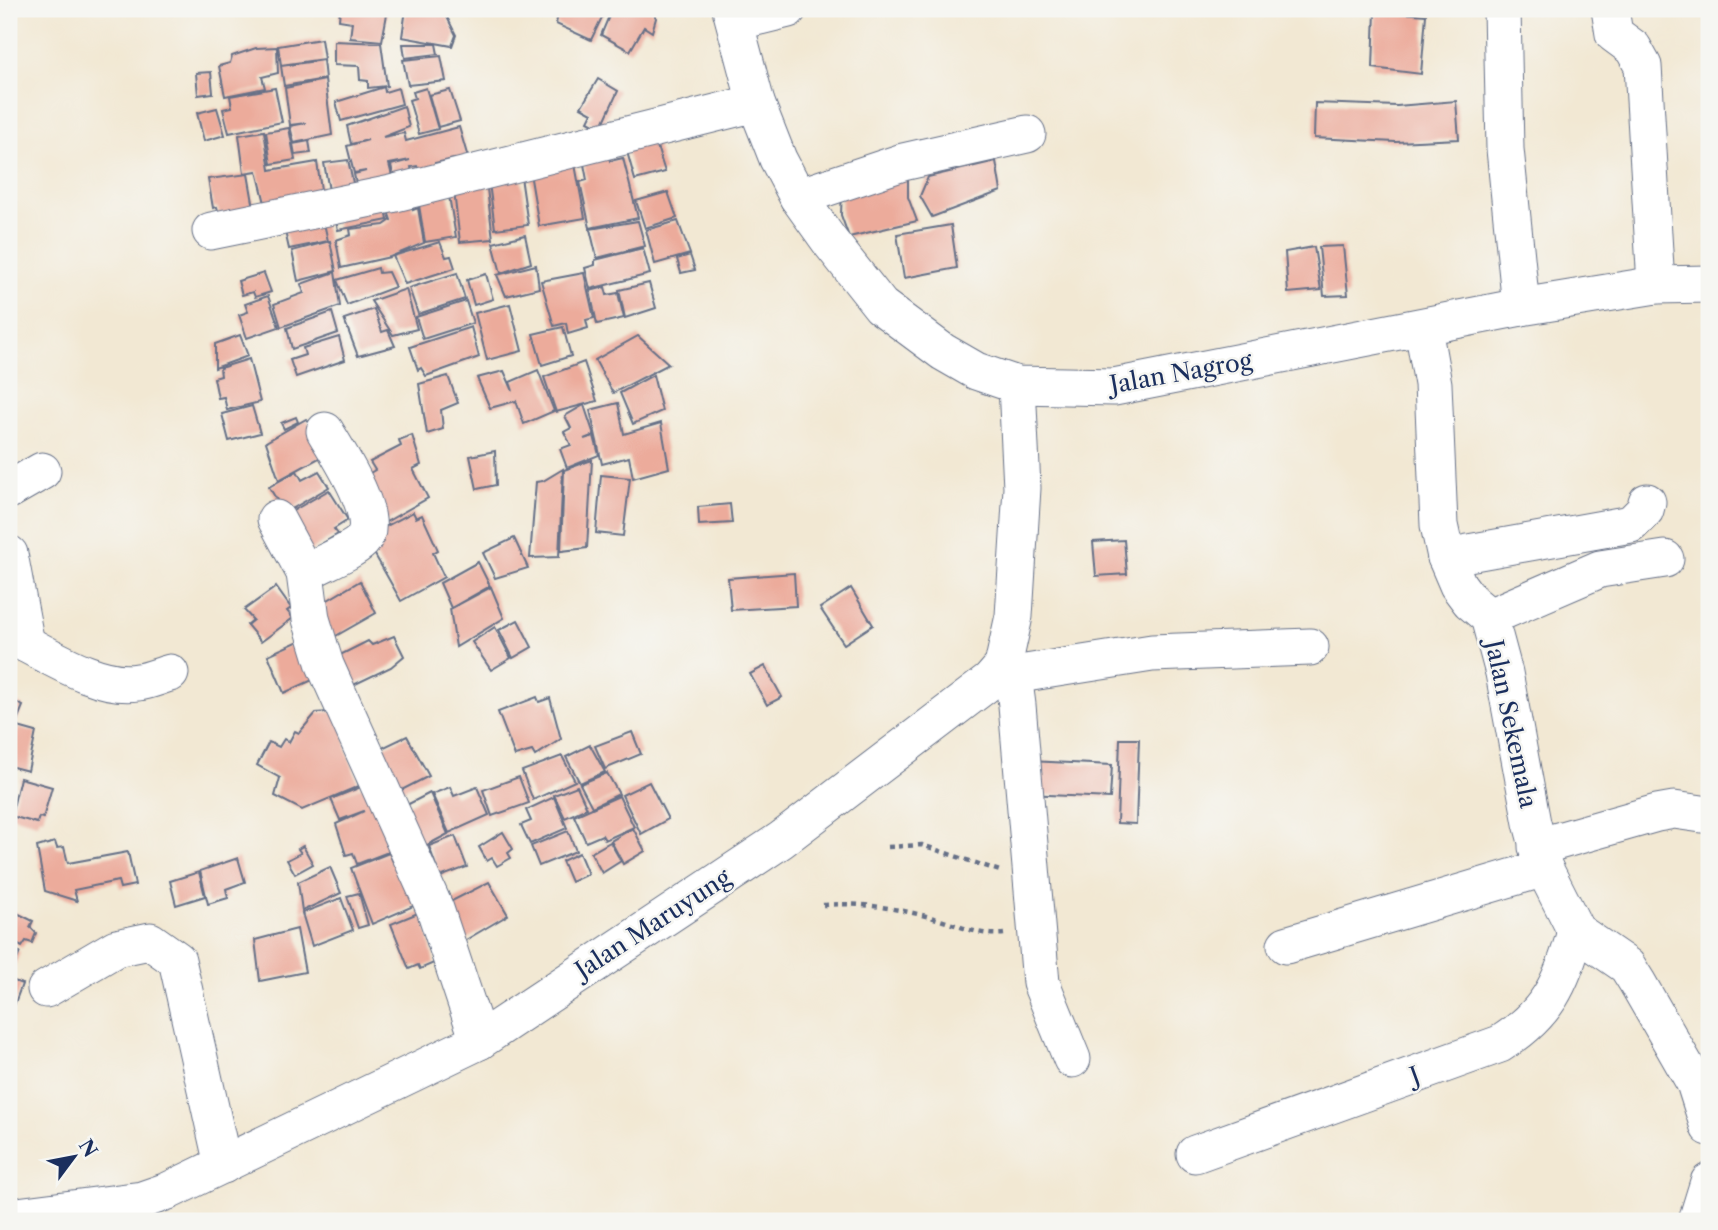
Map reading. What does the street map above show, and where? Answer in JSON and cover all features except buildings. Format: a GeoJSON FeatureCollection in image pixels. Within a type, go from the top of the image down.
{"type":"FeatureCollection","features":[{"type":"Feature","properties":{"kind":"street"},"geometry":{"type":"LineString","coordinates":[[733,15],[788,9]]}},
{"type":"Feature","properties":{"kind":"street"},"geometry":{"type":"LineString","coordinates":[[1502,9],[1505,149],[1521,307]]}},
{"type":"Feature","properties":{"kind":"street"},"geometry":{"type":"LineString","coordinates":[[1610,9],[1614,34],[1633,48],[1643,66],[1656,285]]}},
{"type":"Feature","properties":{"kind":"street","name":"Jalan Nagrog"},"geometry":{"type":"LineString","coordinates":[[733,15],[756,103],[778,159],[798,197],[881,306],[965,365],[1017,385],[1114,387],[1521,307],[1656,285],[1709,284]]}},
{"type":"Feature","properties":{"kind":"street"},"geometry":{"type":"LineString","coordinates":[[211,231],[391,194],[756,103]]}},
{"type":"Feature","properties":{"kind":"street"},"geometry":{"type":"LineString","coordinates":[[798,197],[903,162],[1027,134]]}},
{"type":"Feature","properties":{"kind":"street","name":"Jalan Sekemala"},"geometry":{"type":"LineString","coordinates":[[1423,328],[1433,384],[1439,525],[1446,557],[1458,585],[1470,601],[1489,617],[1504,673],[1540,858],[1576,931],[1627,966],[1702,1104]]}},
{"type":"Feature","properties":{"kind":"street"},"geometry":{"type":"LineString","coordinates":[[1017,385],[1022,488],[1008,671],[1028,805],[1041,984],[1072,1059]]}},
{"type":"Feature","properties":{"kind":"street"},"geometry":{"type":"LineString","coordinates":[[304,573],[360,543],[367,527],[365,508],[356,486],[326,431]]}},
{"type":"Feature","properties":{"kind":"street"},"geometry":{"type":"LineString","coordinates":[[9,490],[42,471]]}},
{"type":"Feature","properties":{"kind":"street"},"geometry":{"type":"LineString","coordinates":[[1446,557],[1632,524],[1645,510],[1647,502]]}},
{"type":"Feature","properties":{"kind":"street"},"geometry":{"type":"LineString","coordinates":[[276,519],[304,573],[311,619],[325,665],[435,909],[480,1041]]}},
{"type":"Feature","properties":{"kind":"street"},"geometry":{"type":"LineString","coordinates":[[9,554],[18,639],[54,660],[110,681],[136,683],[170,673]]}},
{"type":"Feature","properties":{"kind":"street"},"geometry":{"type":"LineString","coordinates":[[1489,617],[1600,569],[1665,559]]}},
{"type":"Feature","properties":{"kind":"street"},"geometry":{"type":"LineString","coordinates":[[1008,671],[1152,653],[1310,647]]}},
{"type":"Feature","properties":{"kind":"street","name":"Jalan Maruyung"},"geometry":{"type":"LineString","coordinates":[[9,1217],[68,1216],[142,1200],[223,1165],[480,1041],[781,840],[989,681],[1008,671]]}},
{"type":"Feature","properties":{"kind":"street"},"geometry":{"type":"LineString","coordinates":[[1286,945],[1540,858],[1657,813],[1674,810],[1709,815]]}},
{"type":"Feature","properties":{"kind":"street","name":"J"},"geometry":{"type":"LineString","coordinates":[[1195,1154],[1500,1044],[1522,1031],[1548,1002],[1567,968],[1576,931]]}},
{"type":"Feature","properties":{"kind":"street"},"geometry":{"type":"LineString","coordinates":[[46,989],[116,948],[150,941],[177,960],[223,1165]]}},
{"type":"Feature","properties":{"kind":"street"},"geometry":{"type":"LineString","coordinates":[[1697,1221],[1709,1182]]}},
{"type":"Feature","properties":{"kind":"path"},"geometry":{"type":"LineString","coordinates":[[888,847],[922,845],[1014,875],[1032,877]]}},
{"type":"Feature","properties":{"kind":"path"},"geometry":{"type":"LineString","coordinates":[[823,905],[858,902],[930,917],[992,935],[1036,929]]}}]}
